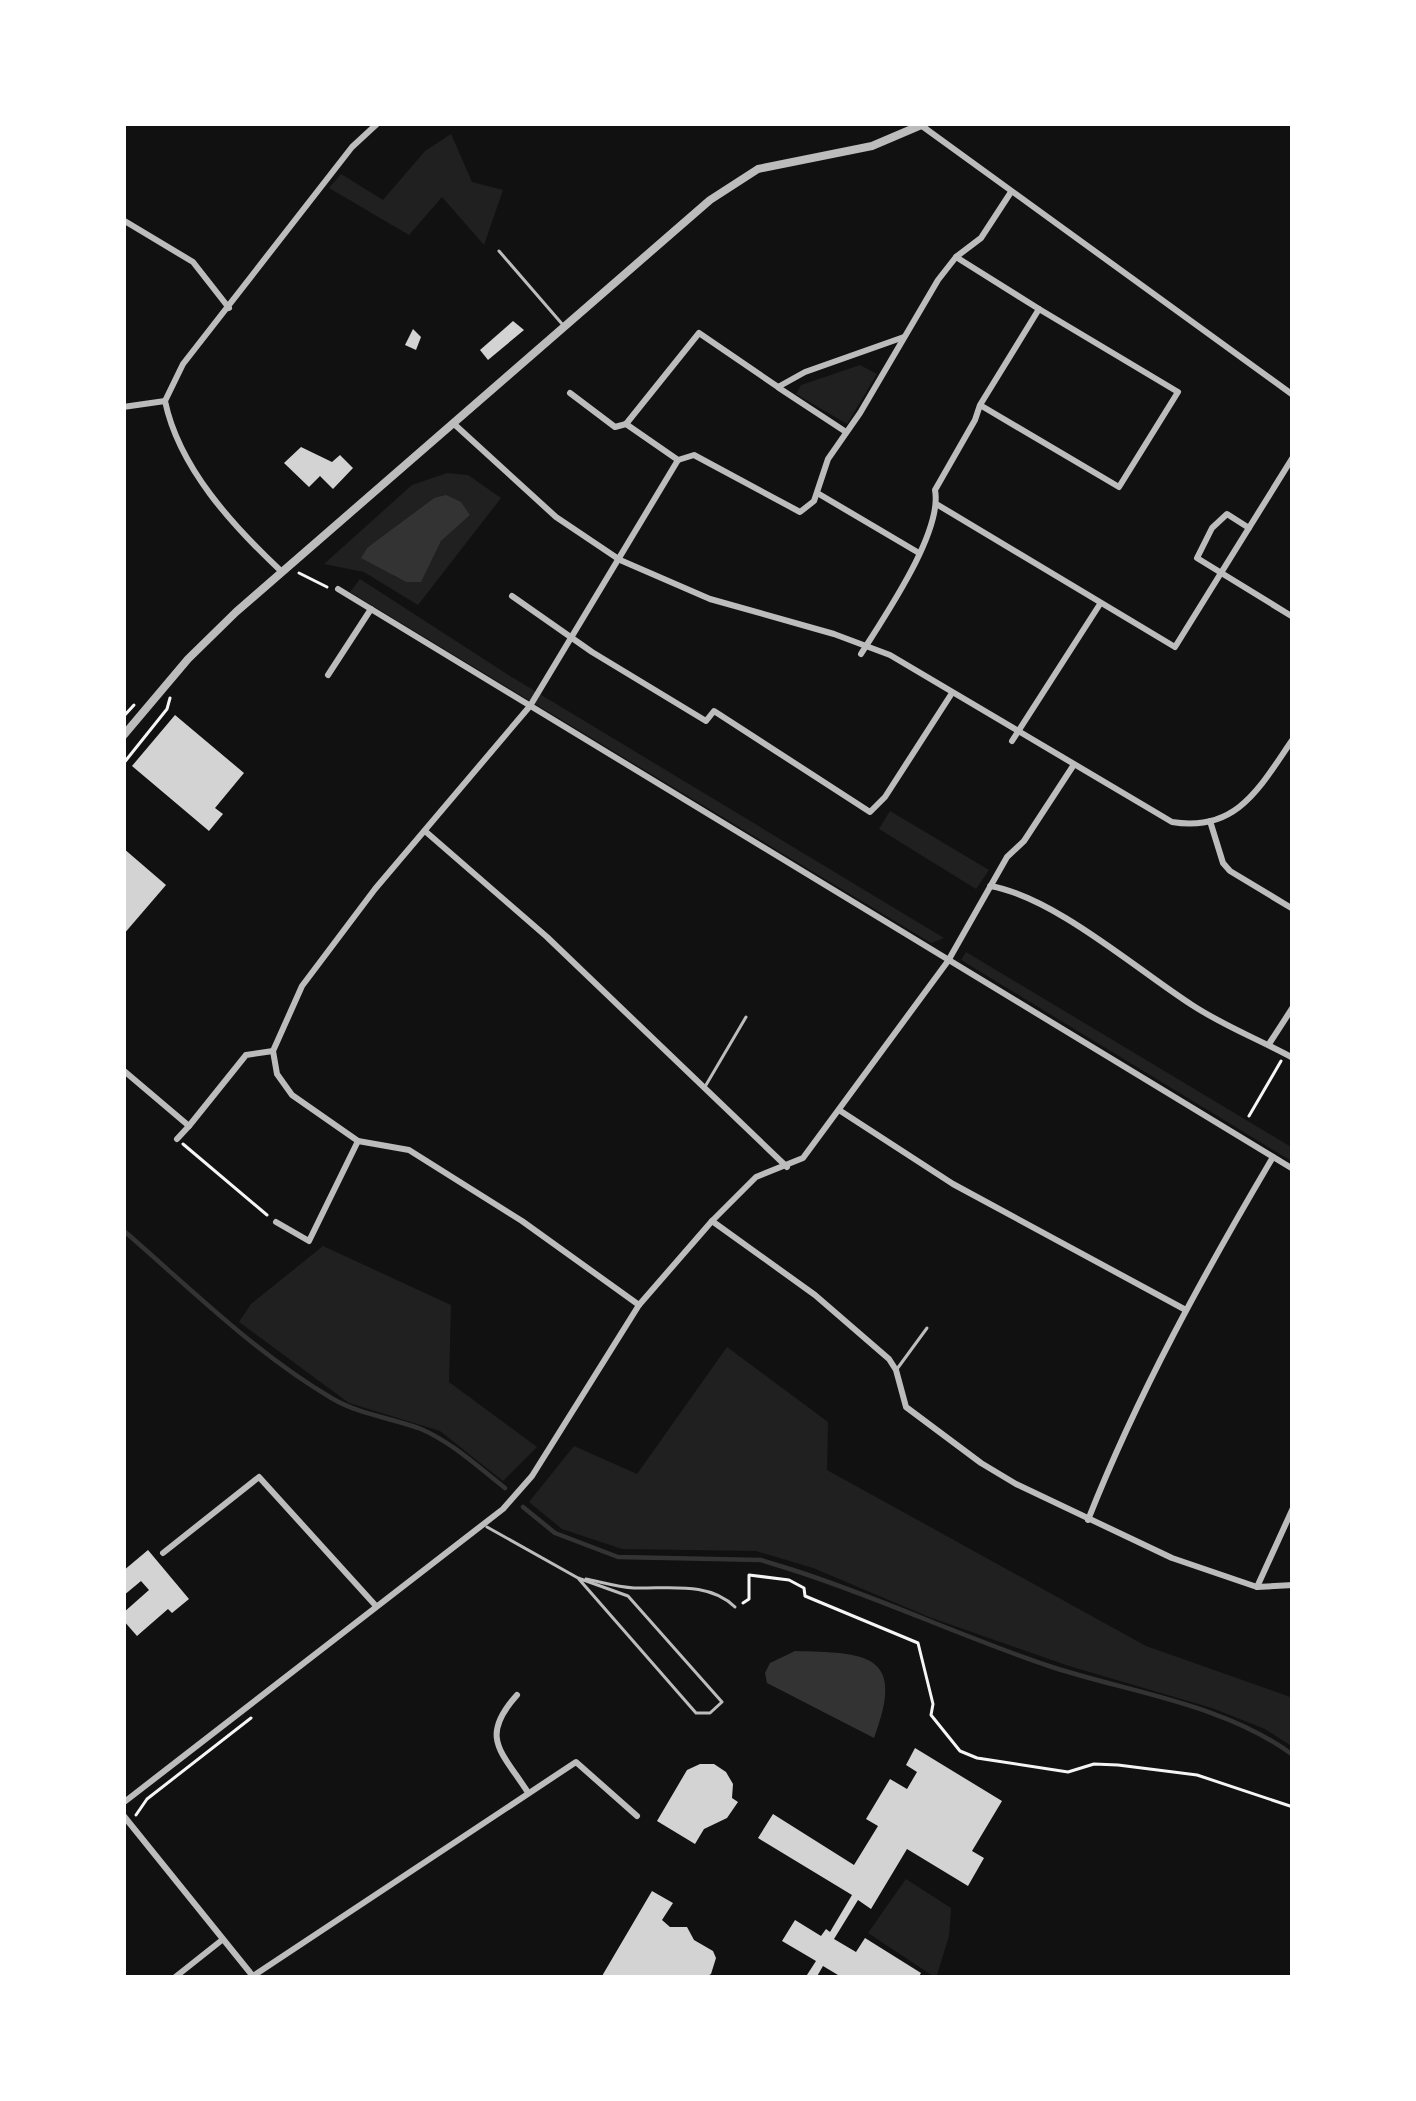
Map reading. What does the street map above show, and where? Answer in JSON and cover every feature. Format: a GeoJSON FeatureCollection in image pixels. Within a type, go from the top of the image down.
{"type":"FeatureCollection","features":[{"type":"Feature","properties":{"kind":"street"},"geometry":{"type":"LineString","coordinates":[[286,573],[193,469],[172,433],[165,401],[183,364],[349,151],[378,123]]}},
{"type":"Feature","properties":{"kind":"street"},"geometry":{"type":"LineString","coordinates":[[123,736],[200,647],[684,221],[744,176],[872,146],[923,124],[1293,395]]}},
{"type":"Feature","properties":{"kind":"street"},"geometry":{"type":"LineString","coordinates":[[639,1305],[522,1221],[409,1150],[358,1141],[292,1095],[277,1074],[273,1052],[302,986],[375,890],[530,706],[678,460],[694,455],[800,512],[818,493],[828,459],[938,280],[980,238],[1011,192]]}},
{"type":"Feature","properties":{"kind":"street"},"geometry":{"type":"LineString","coordinates":[[123,220],[193,262],[230,308]]}},
{"type":"Feature","properties":{"kind":"street"},"geometry":{"type":"LineString","coordinates":[[956,257],[1178,392],[1119,487],[980,405]]}},
{"type":"Feature","properties":{"kind":"street"},"geometry":{"type":"LineString","coordinates":[[861,654],[920,553],[938,505],[935,490],[1039,309]]}},
{"type":"Feature","properties":{"kind":"street"},"geometry":{"type":"LineString","coordinates":[[570,393],[614,427],[626,424],[699,333],[846,432]]}},
{"type":"Feature","properties":{"kind":"street"},"geometry":{"type":"LineString","coordinates":[[778,387],[904,337]]}},
{"type":"Feature","properties":{"kind":"street"},"geometry":{"type":"LineString","coordinates":[[123,407],[165,401]]}},
{"type":"Feature","properties":{"kind":"street"},"geometry":{"type":"LineString","coordinates":[[453,423],[556,518],[620,560],[710,599],[867,644],[952,693],[1015,737],[1172,822],[1191,826],[1237,810],[1252,798],[1293,739]]}},
{"type":"Feature","properties":{"kind":"street"},"geometry":{"type":"LineString","coordinates":[[626,424],[678,460]]}},
{"type":"Feature","properties":{"kind":"street"},"geometry":{"type":"LineString","coordinates":[[938,505],[1175,646],[1293,457]]}},
{"type":"Feature","properties":{"kind":"street"},"geometry":{"type":"LineString","coordinates":[[818,493],[920,553]]}},
{"type":"Feature","properties":{"kind":"street"},"geometry":{"type":"LineString","coordinates":[[1249,528],[1228,514],[1212,528],[1197,558],[1293,617]]}},
{"type":"Feature","properties":{"kind":"street"},"geometry":{"type":"LineString","coordinates":[[338,589],[1293,1169]]}},
{"type":"Feature","properties":{"kind":"street"},"geometry":{"type":"LineString","coordinates":[[512,596],[706,722],[714,710],[870,812],[885,797],[952,693]]}},
{"type":"Feature","properties":{"kind":"street"},"geometry":{"type":"LineString","coordinates":[[1015,737],[1100,604]]}},
{"type":"Feature","properties":{"kind":"street"},"geometry":{"type":"LineString","coordinates":[[328,675],[371,608]]}},
{"type":"Feature","properties":{"kind":"street"},"geometry":{"type":"LineString","coordinates":[[123,1803],[485,1526],[525,1485],[639,1305],[757,1177],[803,1159],[948,961],[1007,857],[1024,841],[1072,766]]}},
{"type":"Feature","properties":{"kind":"street"},"geometry":{"type":"LineString","coordinates":[[1210,821],[1230,871],[1293,909]]}},
{"type":"Feature","properties":{"kind":"street"},"geometry":{"type":"LineString","coordinates":[[425,831],[504,897],[787,1166]]}},
{"type":"Feature","properties":{"kind":"street"},"geometry":{"type":"LineString","coordinates":[[989,886],[1010,889],[1069,922],[1196,1008],[1289,1056]]}},
{"type":"Feature","properties":{"kind":"street"},"geometry":{"type":"LineString","coordinates":[[1268,1045],[1293,1006]]}},
{"type":"Feature","properties":{"kind":"street"},"geometry":{"type":"LineString","coordinates":[[177,1139],[246,1054],[273,1052]]}},
{"type":"Feature","properties":{"kind":"street"},"geometry":{"type":"LineString","coordinates":[[123,1070],[189,1126]]}},
{"type":"Feature","properties":{"kind":"street"},"geometry":{"type":"LineString","coordinates":[[839,1110],[953,1184],[1185,1310]]}},
{"type":"Feature","properties":{"kind":"street"},"geometry":{"type":"LineString","coordinates":[[276,1222],[310,1240],[358,1141]]}},
{"type":"Feature","properties":{"kind":"street"},"geometry":{"type":"LineString","coordinates":[[1088,1520],[1128,1424],[1185,1310],[1273,1156]]}},
{"type":"Feature","properties":{"kind":"street"},"geometry":{"type":"LineString","coordinates":[[712,1221],[815,1295],[896,1370],[906,1407],[981,1463],[1172,1558],[1257,1587],[1293,1585]]}},
{"type":"Feature","properties":{"kind":"street"},"geometry":{"type":"LineString","coordinates":[[163,1552],[259,1477],[376,1606]]}},
{"type":"Feature","properties":{"kind":"street"},"geometry":{"type":"LineString","coordinates":[[1257,1587],[1293,1508]]}},
{"type":"Feature","properties":{"kind":"street"},"geometry":{"type":"LineString","coordinates":[[517,1695],[498,1716],[494,1729],[497,1744],[527,1791]]}},
{"type":"Feature","properties":{"kind":"street"},"geometry":{"type":"LineString","coordinates":[[123,1815],[254,1977],[577,1762],[638,1816]]}},
{"type":"Feature","properties":{"kind":"street"},"geometry":{"type":"LineString","coordinates":[[174,1978],[222,1940]]}},
{"type":"Feature","properties":{"kind":"lane"},"geometry":{"type":"LineString","coordinates":[[499,251],[564,326]]}},
{"type":"Feature","properties":{"kind":"lane"},"geometry":{"type":"LineString","coordinates":[[705,1087],[746,1017]]}},
{"type":"Feature","properties":{"kind":"lane"},"geometry":{"type":"LineString","coordinates":[[896,1370],[927,1328]]}},
{"type":"Feature","properties":{"kind":"lane"},"geometry":{"type":"LineString","coordinates":[[485,1526],[578,1578],[628,1596],[722,1702],[710,1713],[696,1714],[578,1578]]}},
{"type":"Feature","properties":{"kind":"lane"},"geometry":{"type":"LineString","coordinates":[[578,1578],[723,1595],[735,1607]]}},
{"type":"Feature","properties":{"kind":"path"},"geometry":{"type":"LineString","coordinates":[[286,573],[297,572],[338,589]]}},
{"type":"Feature","properties":{"kind":"path"},"geometry":{"type":"LineString","coordinates":[[123,764],[167,710],[172,691]]}},
{"type":"Feature","properties":{"kind":"path"},"geometry":{"type":"LineString","coordinates":[[1249,1117],[1289,1056]]}},
{"type":"Feature","properties":{"kind":"path"},"geometry":{"type":"LineString","coordinates":[[177,1139],[276,1222]]}},
{"type":"Feature","properties":{"kind":"path"},"geometry":{"type":"LineString","coordinates":[[735,1607],[749,1599],[748,1575],[789,1580],[824,1606],[918,1643],[933,1704],[931,1715],[967,1755],[1068,1772],[1106,1764],[1197,1775],[1293,1807]]}},
{"type":"Feature","properties":{"kind":"shaded area"},"geometry":{"type":"Polygon","coordinates":[[[451,134],[472,182],[503,190],[484,245],[442,197],[409,235],[329,188],[341,174],[383,200],[425,151],[451,134]]]}},
{"type":"Feature","properties":{"kind":"shaded area"},"geometry":{"type":"Polygon","coordinates":[[[860,365],[877,374],[847,424],[796,394],[801,385],[860,365]]]}},
{"type":"Feature","properties":{"kind":"shaded area"},"geometry":{"type":"Polygon","coordinates":[[[447,473],[468,475],[501,498],[418,605],[364,572],[324,564],[412,485],[447,473]],[[434,498],[368,547],[396,577],[420,582],[441,541],[470,515],[434,498]]]}},
{"type":"Feature","properties":{"kind":"shaded area"},"geometry":{"type":"Polygon","coordinates":[[[446,495],[461,502],[470,515],[441,541],[421,582],[406,582],[361,558],[368,547],[434,498],[446,495]]]}},
{"type":"Feature","properties":{"kind":"shaded area"},"geometry":{"type":"Polygon","coordinates":[[[360,579],[510,676],[944,938],[931,943],[350,592],[360,579]]]}},
{"type":"Feature","properties":{"kind":"shaded area"},"geometry":{"type":"Polygon","coordinates":[[[890,811],[989,870],[976,889],[879,829],[890,811]]]}},
{"type":"Feature","properties":{"kind":"shaded area"},"geometry":{"type":"Polygon","coordinates":[[[966,952],[1293,1148],[1293,1162],[961,960],[966,952]]]}},
{"type":"Feature","properties":{"kind":"shaded area"},"geometry":{"type":"Polygon","coordinates":[[[323,1246],[451,1305],[449,1382],[537,1447],[503,1481],[440,1431],[349,1403],[239,1322],[251,1304],[323,1246]]]}},
{"type":"Feature","properties":{"kind":"shaded area"},"geometry":{"type":"Polygon","coordinates":[[[727,1347],[828,1422],[827,1470],[1146,1646],[1293,1698],[1293,1747],[1265,1729],[1212,1708],[1069,1666],[929,1617],[813,1568],[756,1551],[622,1549],[562,1529],[529,1502],[574,1446],[637,1474],[727,1347]]]}},
{"type":"Feature","properties":{"kind":"shaded area"},"geometry":{"type":"Polygon","coordinates":[[[795,1651],[842,1653],[873,1663],[882,1673],[885,1688],[874,1738],[767,1683],[770,1663],[795,1651]]]}},
{"type":"Feature","properties":{"kind":"shaded area"},"geometry":{"type":"Polygon","coordinates":[[[906,1879],[951,1908],[949,1936],[936,1978],[868,1933],[906,1879]]]}},
{"type":"Feature","properties":{"kind":"building"},"geometry":{"type":"Polygon","coordinates":[[[513,321],[524,330],[488,360],[480,350],[513,321]]]}},
{"type":"Feature","properties":{"kind":"building"},"geometry":{"type":"Polygon","coordinates":[[[413,329],[421,337],[416,350],[405,345],[413,329]]]}},
{"type":"Feature","properties":{"kind":"building"},"geometry":{"type":"Polygon","coordinates":[[[301,447],[332,462],[340,455],[353,468],[333,489],[320,476],[309,487],[284,463],[301,447]]]}},
{"type":"Feature","properties":{"kind":"building"},"geometry":{"type":"Polygon","coordinates":[[[175,715],[244,773],[215,808],[223,814],[209,831],[132,766],[175,715]]]}},
{"type":"Feature","properties":{"kind":"building"},"geometry":{"type":"Polygon","coordinates":[[[123,848],[166,885],[123,935],[123,848]]]}},
{"type":"Feature","properties":{"kind":"building"},"geometry":{"type":"Polygon","coordinates":[[[148,1550],[189,1599],[172,1613],[168,1609],[137,1636],[123,1620],[123,1613],[149,1590],[141,1581],[123,1596],[123,1571],[148,1550]]]}},
{"type":"Feature","properties":{"kind":"building"},"geometry":{"type":"Polygon","coordinates":[[[915,1748],[1002,1801],[972,1851],[984,1858],[968,1886],[907,1849],[871,1909],[858,1900],[834,1939],[856,1952],[865,1938],[921,1973],[918,1978],[843,1978],[823,1966],[816,1978],[805,1978],[816,1961],[782,1941],[795,1920],[821,1936],[826,1929],[830,1932],[852,1895],[758,1838],[773,1814],[854,1865],[878,1826],[866,1819],[890,1779],[907,1789],[917,1772],[906,1765],[915,1748]]]}},
{"type":"Feature","properties":{"kind":"building"},"geometry":{"type":"Polygon","coordinates":[[[714,1764],[726,1772],[733,1784],[732,1798],[738,1802],[727,1818],[704,1829],[695,1844],[657,1821],[687,1770],[714,1764]]]}},
{"type":"Feature","properties":{"kind":"building"},"geometry":{"type":"Polygon","coordinates":[[[652,1891],[673,1903],[662,1920],[670,1927],[687,1927],[694,1940],[713,1951],[711,1974],[704,1978],[602,1976],[652,1891]]]}},
{"type":"Feature","properties":{"kind":"waterway"},"geometry":{"type":"LineString","coordinates":[[123,1230],[224,1319],[305,1381],[344,1404],[433,1435],[505,1488]]}},
{"type":"Feature","properties":{"kind":"waterway"},"geometry":{"type":"LineString","coordinates":[[523,1507],[555,1533],[618,1557],[761,1560],[793,1570],[1052,1667],[1208,1712],[1293,1755]]}}]}
